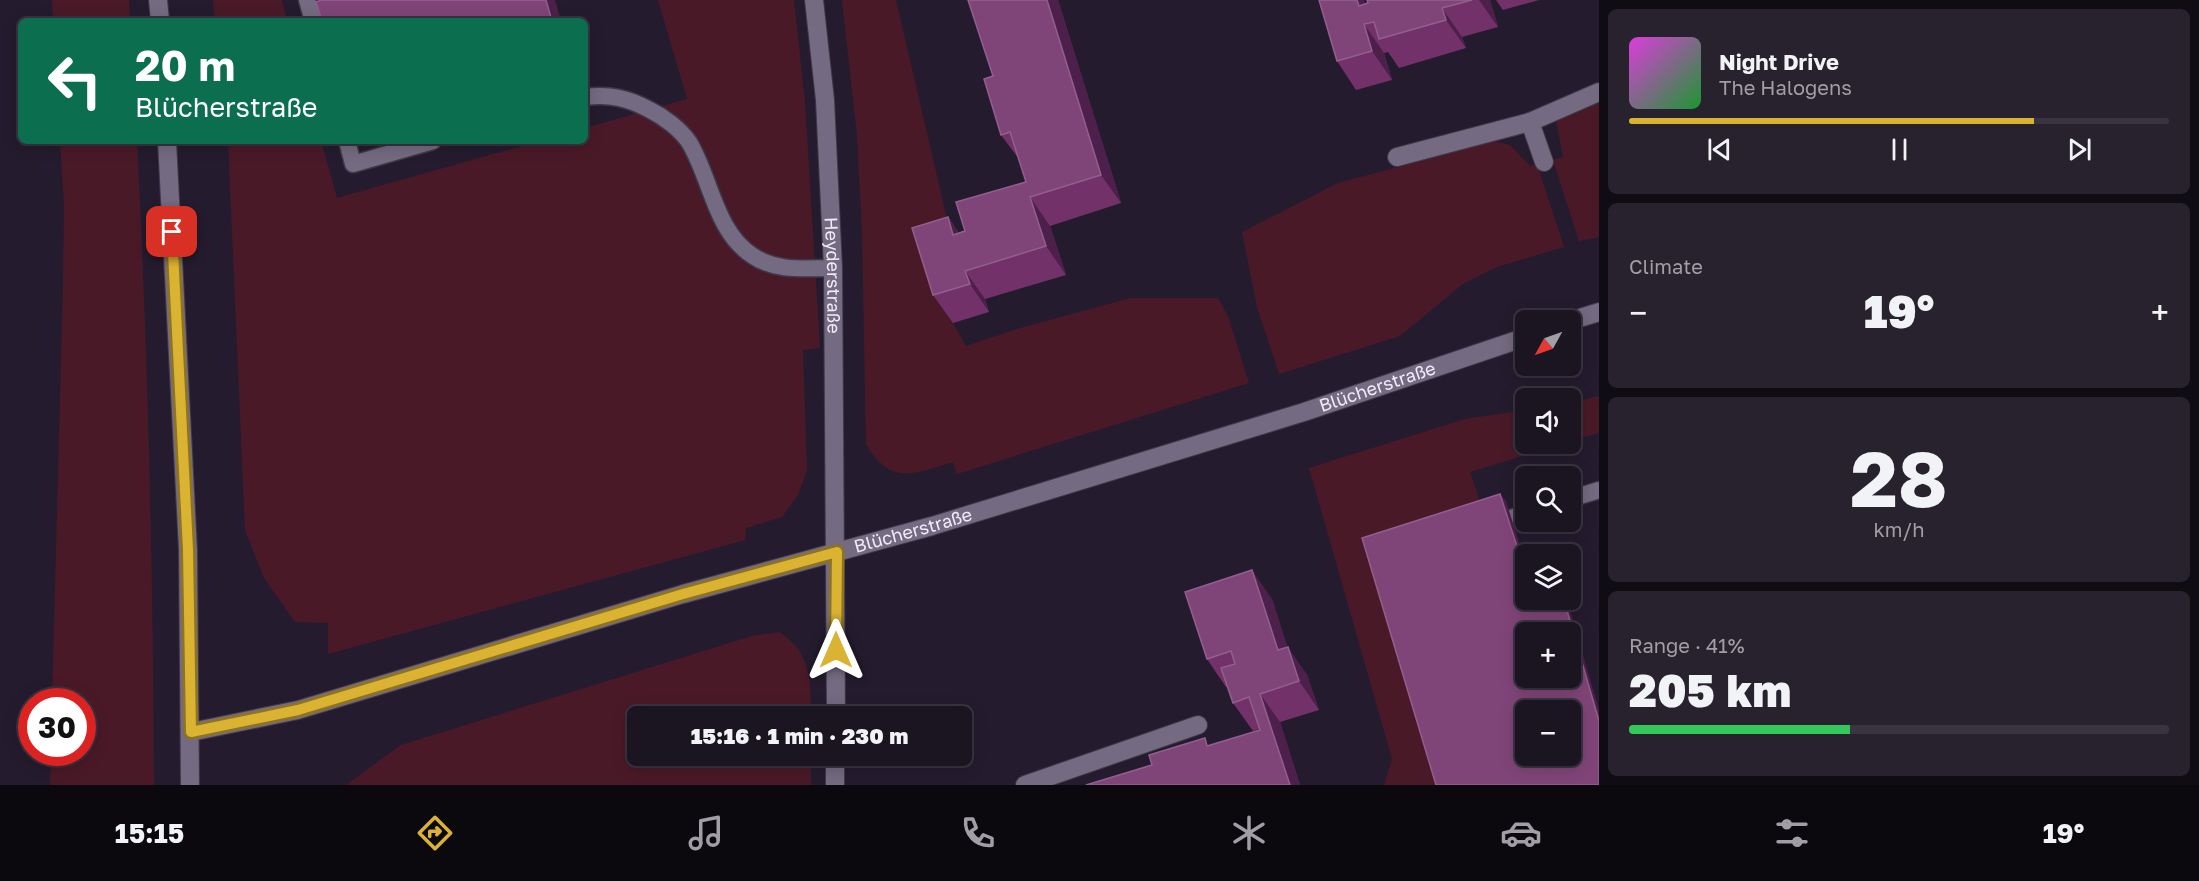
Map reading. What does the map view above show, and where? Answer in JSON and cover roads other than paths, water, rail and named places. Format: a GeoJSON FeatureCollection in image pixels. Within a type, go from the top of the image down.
{"type":"FeatureCollection","features":[{"type":"Feature","properties":{"kind":"street"},"geometry":{"type":"LineString","coordinates":[[158,0],[160,18]]}},
{"type":"Feature","properties":{"kind":"street","name":"Heyderstraße"},"geometry":{"type":"LineString","coordinates":[[814,0],[825,100],[833,268],[837,552],[836,706]]}},
{"type":"Feature","properties":{"kind":"street"},"geometry":{"type":"LineString","coordinates":[[1397,157],[1530,122],[1599,92]]}},
{"type":"Feature","properties":{"kind":"street"},"geometry":{"type":"LineString","coordinates":[[1530,122],[1544,162]]}},
{"type":"Feature","properties":{"kind":"street"},"geometry":{"type":"LineString","coordinates":[[168,144],[188,538],[190,785]]}},
{"type":"Feature","properties":{"kind":"street"},"geometry":{"type":"LineString","coordinates":[[1581,318],[1599,312]]}},
{"type":"Feature","properties":{"kind":"street","name":"Blücherstraße"},"geometry":{"type":"LineString","coordinates":[[191,732],[298,710],[683,594],[932,526],[1304,412],[1515,341]]}},
{"type":"Feature","properties":{"kind":"street"},"geometry":{"type":"LineString","coordinates":[[1025,785],[1197,725]]}},
{"type":"Feature","properties":{"kind":"street"},"geometry":{"type":"LineString","coordinates":[[835,766],[835,785]]}},
{"type":"Feature","properties":{"kind":"lane"},"geometry":{"type":"LineString","coordinates":[[307,0],[312,18]]}},
{"type":"Feature","properties":{"kind":"lane"},"geometry":{"type":"LineString","coordinates":[[588,97],[609,94],[635,102],[663,116],[680,132],[688,140],[733,239],[753,256],[782,268],[833,268]]}},
{"type":"Feature","properties":{"kind":"lane"},"geometry":{"type":"LineString","coordinates":[[348,144],[354,164],[423,144]]}},
{"type":"Feature","properties":{"kind":"lane"},"geometry":{"type":"LineString","coordinates":[[1581,496],[1599,490]]}}]}
